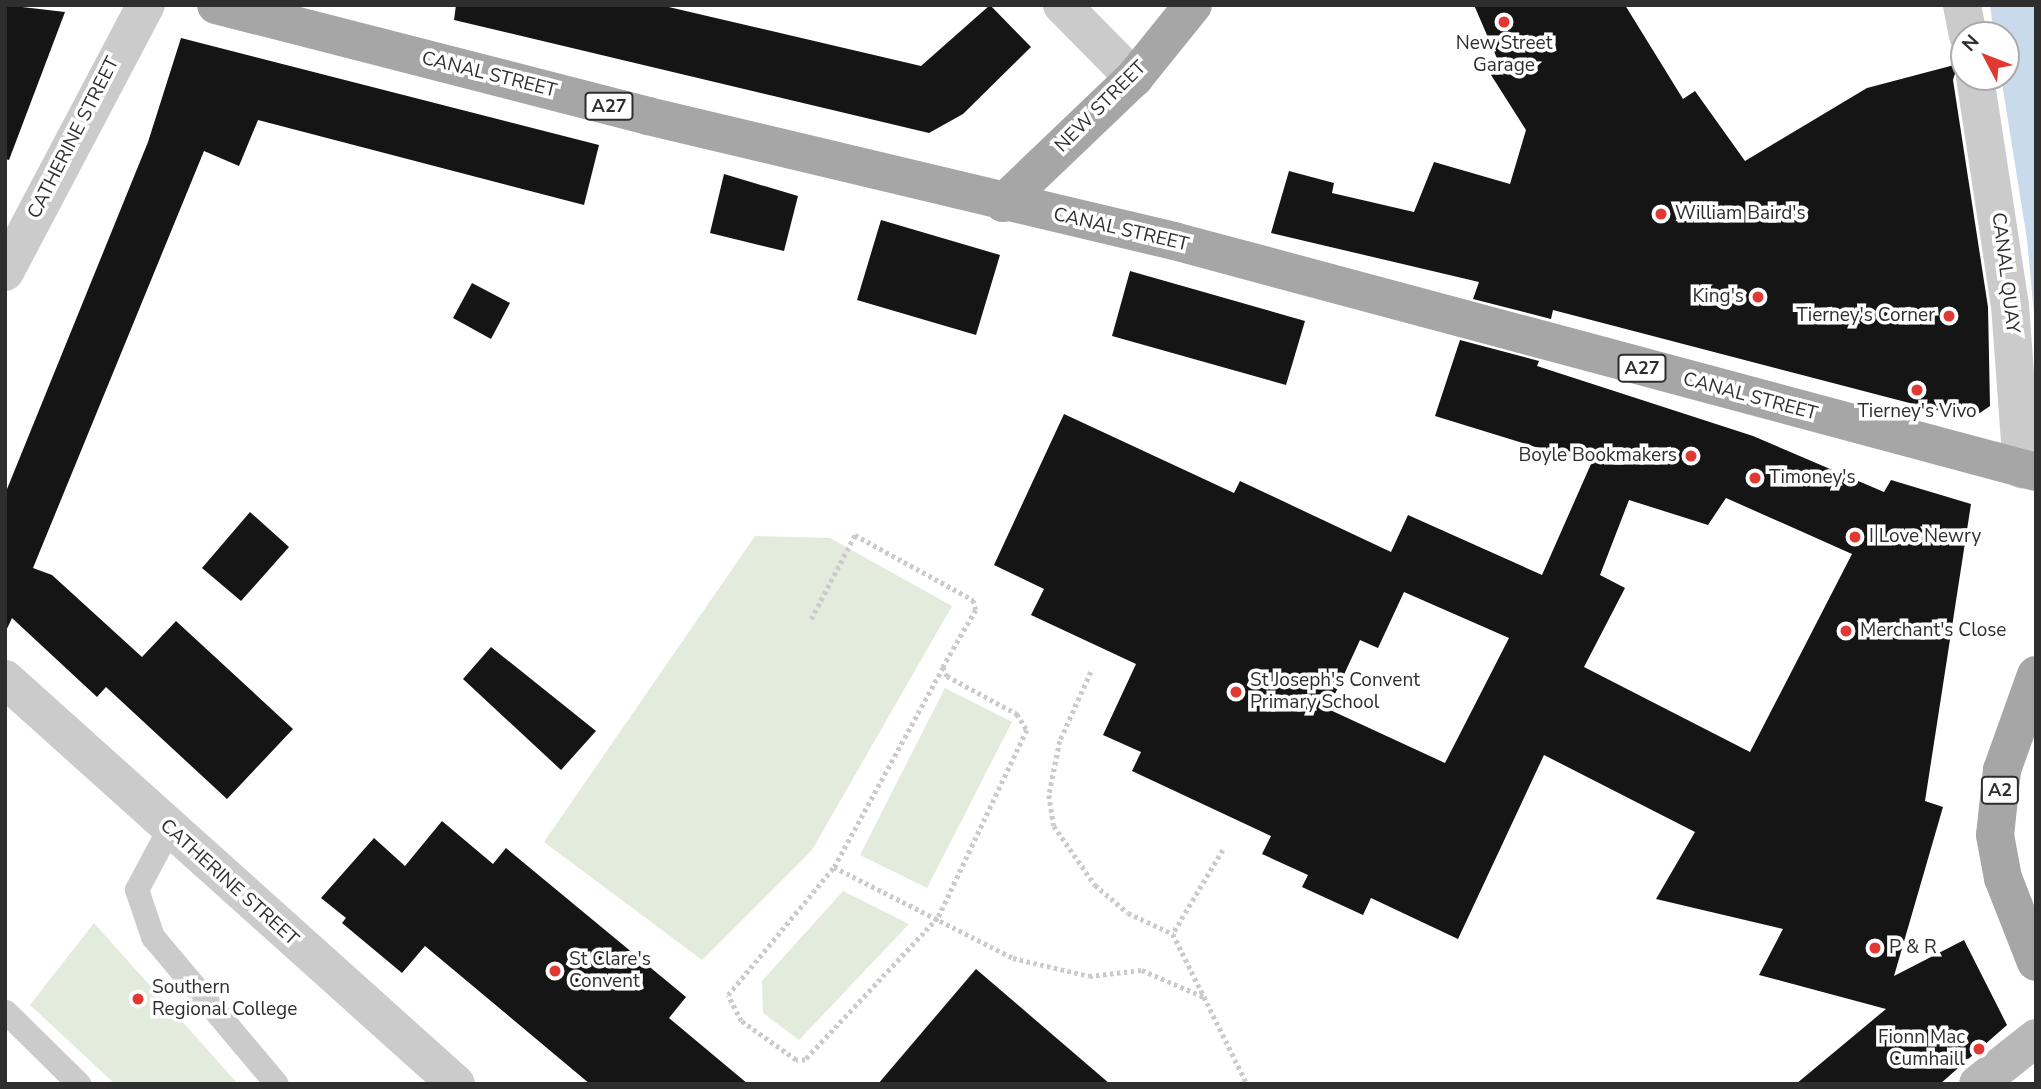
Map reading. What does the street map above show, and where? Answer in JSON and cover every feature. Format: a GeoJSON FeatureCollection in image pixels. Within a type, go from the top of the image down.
{"type":"FeatureCollection","features":[{"type":"Feature","properties":{"kind":"main road","name":"CANAL STREET"},"geometry":{"type":"LineString","coordinates":[[216,5],[1003,203],[1174,241],[2031,480]]}},
{"type":"Feature","properties":{"kind":"main road","name":"NEW STREET"},"geometry":{"type":"LineString","coordinates":[[1003,203],[1134,78],[1193,5]]}},
{"type":"Feature","properties":{"kind":"main road","name":"A2"},"geometry":{"type":"LineString","coordinates":[[2029,690],[2002,770],[1995,835],[2003,878],[2036,962]]}},
{"type":"Feature","properties":{"kind":"main road"},"geometry":{"type":"LineString","coordinates":[[1978,1084],[2036,1038]]}},
{"type":"Feature","properties":{"kind":"street","name":"CATHERINE STREET"},"geometry":{"type":"LineString","coordinates":[[5,272],[146,5]]}},
{"type":"Feature","properties":{"kind":"street"},"geometry":{"type":"LineString","coordinates":[[1062,5],[1134,78]]}},
{"type":"Feature","properties":{"kind":"street","name":"CANAL QUAY"},"geometry":{"type":"LineString","coordinates":[[1977,91],[2010,305],[2031,480]]}},
{"type":"Feature","properties":{"kind":"street","name":"CATHERINE STREET"},"geometry":{"type":"LineString","coordinates":[[5,679],[169,830],[456,1084]]}},
{"type":"Feature","properties":{"kind":"lane"},"geometry":{"type":"LineString","coordinates":[[169,830],[136,890],[153,937],[277,1084]]}},
{"type":"Feature","properties":{"kind":"lane"},"geometry":{"type":"LineString","coordinates":[[6,1012],[79,1084]]}},
{"type":"Feature","properties":{"kind":"path"},"geometry":{"type":"LineString","coordinates":[[811,620],[855,535],[973,600],[976,610],[943,667],[834,867],[728,995],[741,1021],[796,1060],[805,1060],[939,918],[1027,730],[1017,714],[947,676],[943,667]]}},
{"type":"Feature","properties":{"kind":"path"},"geometry":{"type":"LineString","coordinates":[[1091,672],[1060,741],[1049,795],[1054,826],[1095,885],[1128,913],[1172,934],[1247,1084]]}},
{"type":"Feature","properties":{"kind":"path"},"geometry":{"type":"LineString","coordinates":[[1172,934],[1223,850]]}},
{"type":"Feature","properties":{"kind":"path"},"geometry":{"type":"LineString","coordinates":[[834,867],[939,918],[1013,958],[1051,971],[1089,976],[1142,970],[1204,997]]}},
{"type":"Feature","properties":{"kind":"green space"},"geometry":{"type":"Polygon","coordinates":[[[755,536],[830,538],[952,606],[812,850],[702,960],[544,842],[755,536]]]}},
{"type":"Feature","properties":{"kind":"green space"},"geometry":{"type":"Polygon","coordinates":[[[945,688],[1012,722],[927,888],[860,855],[945,688]]]}},
{"type":"Feature","properties":{"kind":"green space"},"geometry":{"type":"Polygon","coordinates":[[[843,891],[909,924],[799,1040],[763,1013],[762,981],[843,891]]]}},
{"type":"Feature","properties":{"kind":"green space"},"geometry":{"type":"Polygon","coordinates":[[[94,923],[238,1084],[115,1084],[30,1005],[94,923]]]}},
{"type":"Feature","properties":{"kind":"water"},"geometry":{"type":"Polygon","coordinates":[[[1990,5],[2036,5],[2036,336],[2027,239],[2003,91],[2020,91],[2020,21],[1992,21],[1990,5]]]}},
{"type":"Feature","properties":{"kind":"building"},"geometry":{"type":"Polygon","coordinates":[[[5,5],[65,12],[9,160],[5,159],[5,5]]]}},
{"type":"Feature","properties":{"kind":"building"},"geometry":{"type":"Polygon","coordinates":[[[456,5],[660,5],[921,66],[990,5],[1031,47],[963,114],[929,133],[454,20],[456,5]]]}},
{"type":"Feature","properties":{"kind":"building"},"geometry":{"type":"Polygon","coordinates":[[[1474,5],[1625,5],[1683,99],[1695,91],[1745,161],[1867,88],[1950,66],[1950,91],[1955,91],[1988,307],[1990,406],[1971,419],[1553,310],[1551,319],[1473,299],[1479,282],[1271,233],[1289,171],[1334,183],[1332,193],[1414,212],[1434,162],[1510,184],[1526,130],[1491,75],[1502,70],[1474,5]]]}},
{"type":"Feature","properties":{"kind":"building"},"geometry":{"type":"Polygon","coordinates":[[[181,38],[599,145],[584,205],[258,120],[239,166],[204,151],[33,568],[52,575],[142,657],[176,621],[293,729],[227,799],[106,687],[97,697],[12,618],[5,633],[5,494],[148,142],[181,38]]]}},
{"type":"Feature","properties":{"kind":"building"},"geometry":{"type":"Polygon","coordinates":[[[724,174],[798,196],[784,251],[710,233],[724,174]]]}},
{"type":"Feature","properties":{"kind":"building"},"geometry":{"type":"Polygon","coordinates":[[[881,220],[1000,255],[976,335],[857,300],[881,220]]]}},
{"type":"Feature","properties":{"kind":"building"},"geometry":{"type":"Polygon","coordinates":[[[1130,271],[1305,321],[1286,385],[1112,336],[1130,271]]]}},
{"type":"Feature","properties":{"kind":"building"},"geometry":{"type":"Polygon","coordinates":[[[472,283],[510,303],[491,339],[453,318],[472,283]]]}},
{"type":"Feature","properties":{"kind":"building"},"geometry":{"type":"Polygon","coordinates":[[[1460,340],[1539,361],[1537,366],[1753,436],[1884,492],[1891,480],[1971,504],[1925,801],[1943,807],[1894,976],[1964,940],[2007,1025],[1940,1084],[1796,1084],[1886,1009],[1759,975],[1783,929],[1656,899],[1695,832],[1544,755],[1458,939],[1371,898],[1363,915],[1302,887],[1308,875],[1262,854],[1271,836],[1132,771],[1141,752],[1103,735],[1136,664],[1031,615],[1044,589],[994,565],[1064,414],[1234,493],[1240,481],[1391,552],[1408,515],[1542,575],[1591,464],[1435,416],[1460,340]],[[1726,498],[1708,525],[1629,500],[1600,575],[1625,588],[1584,667],[1750,752],[1852,554],[1726,498]],[[1404,592],[1378,648],[1360,640],[1328,709],[1445,763],[1509,638],[1404,592]]]}},
{"type":"Feature","properties":{"kind":"building"},"geometry":{"type":"Polygon","coordinates":[[[250,512],[289,547],[241,601],[202,568],[250,512]]]}},
{"type":"Feature","properties":{"kind":"building"},"geometry":{"type":"Polygon","coordinates":[[[491,647],[596,731],[561,770],[463,679],[491,647]]]}},
{"type":"Feature","properties":{"kind":"building","name":"St Clare's Convent"},"geometry":{"type":"Polygon","coordinates":[[[442,821],[493,864],[506,848],[686,997],[669,1018],[748,1084],[590,1084],[425,946],[402,973],[342,923],[346,918],[321,898],[374,838],[405,866],[442,821]]]}},
{"type":"Feature","properties":{"kind":"building"},"geometry":{"type":"Polygon","coordinates":[[[976,969],[1110,1084],[878,1084],[976,969]]]}},
{"type":"Feature","properties":{"kind":"place","name":"New Street Garage"},"geometry":{"type":"Point","coordinates":[1504,22]}},
{"type":"Feature","properties":{"kind":"place","name":"William Baird's"},"geometry":{"type":"Point","coordinates":[1661,214]}},
{"type":"Feature","properties":{"kind":"place","name":"King's"},"geometry":{"type":"Point","coordinates":[1758,297]}},
{"type":"Feature","properties":{"kind":"place","name":"Tierney's Corner"},"geometry":{"type":"Point","coordinates":[1949,316]}},
{"type":"Feature","properties":{"kind":"place","name":"Tierney's Vivo"},"geometry":{"type":"Point","coordinates":[1917,390]}},
{"type":"Feature","properties":{"kind":"place","name":"Boyle Bookmakers"},"geometry":{"type":"Point","coordinates":[1691,456]}},
{"type":"Feature","properties":{"kind":"place","name":"Timoney's"},"geometry":{"type":"Point","coordinates":[1755,478]}},
{"type":"Feature","properties":{"kind":"place","name":"I Love Newry"},"geometry":{"type":"Point","coordinates":[1855,537]}},
{"type":"Feature","properties":{"kind":"place","name":"Merchant's Close"},"geometry":{"type":"Point","coordinates":[1846,631]}},
{"type":"Feature","properties":{"kind":"place","name":"St Joseph's Convent Primary School"},"geometry":{"type":"Point","coordinates":[1236,692]}},
{"type":"Feature","properties":{"kind":"place","name":"P & R"},"geometry":{"type":"Point","coordinates":[1875,948]}},
{"type":"Feature","properties":{"kind":"place","name":"St Clare's Convent"},"geometry":{"type":"Point","coordinates":[555,971]}},
{"type":"Feature","properties":{"kind":"place","name":"Southern Regional College"},"geometry":{"type":"Point","coordinates":[138,999]}},
{"type":"Feature","properties":{"kind":"place","name":"Fionn Mac Cumhaill"},"geometry":{"type":"Point","coordinates":[1979,1049]}}]}
